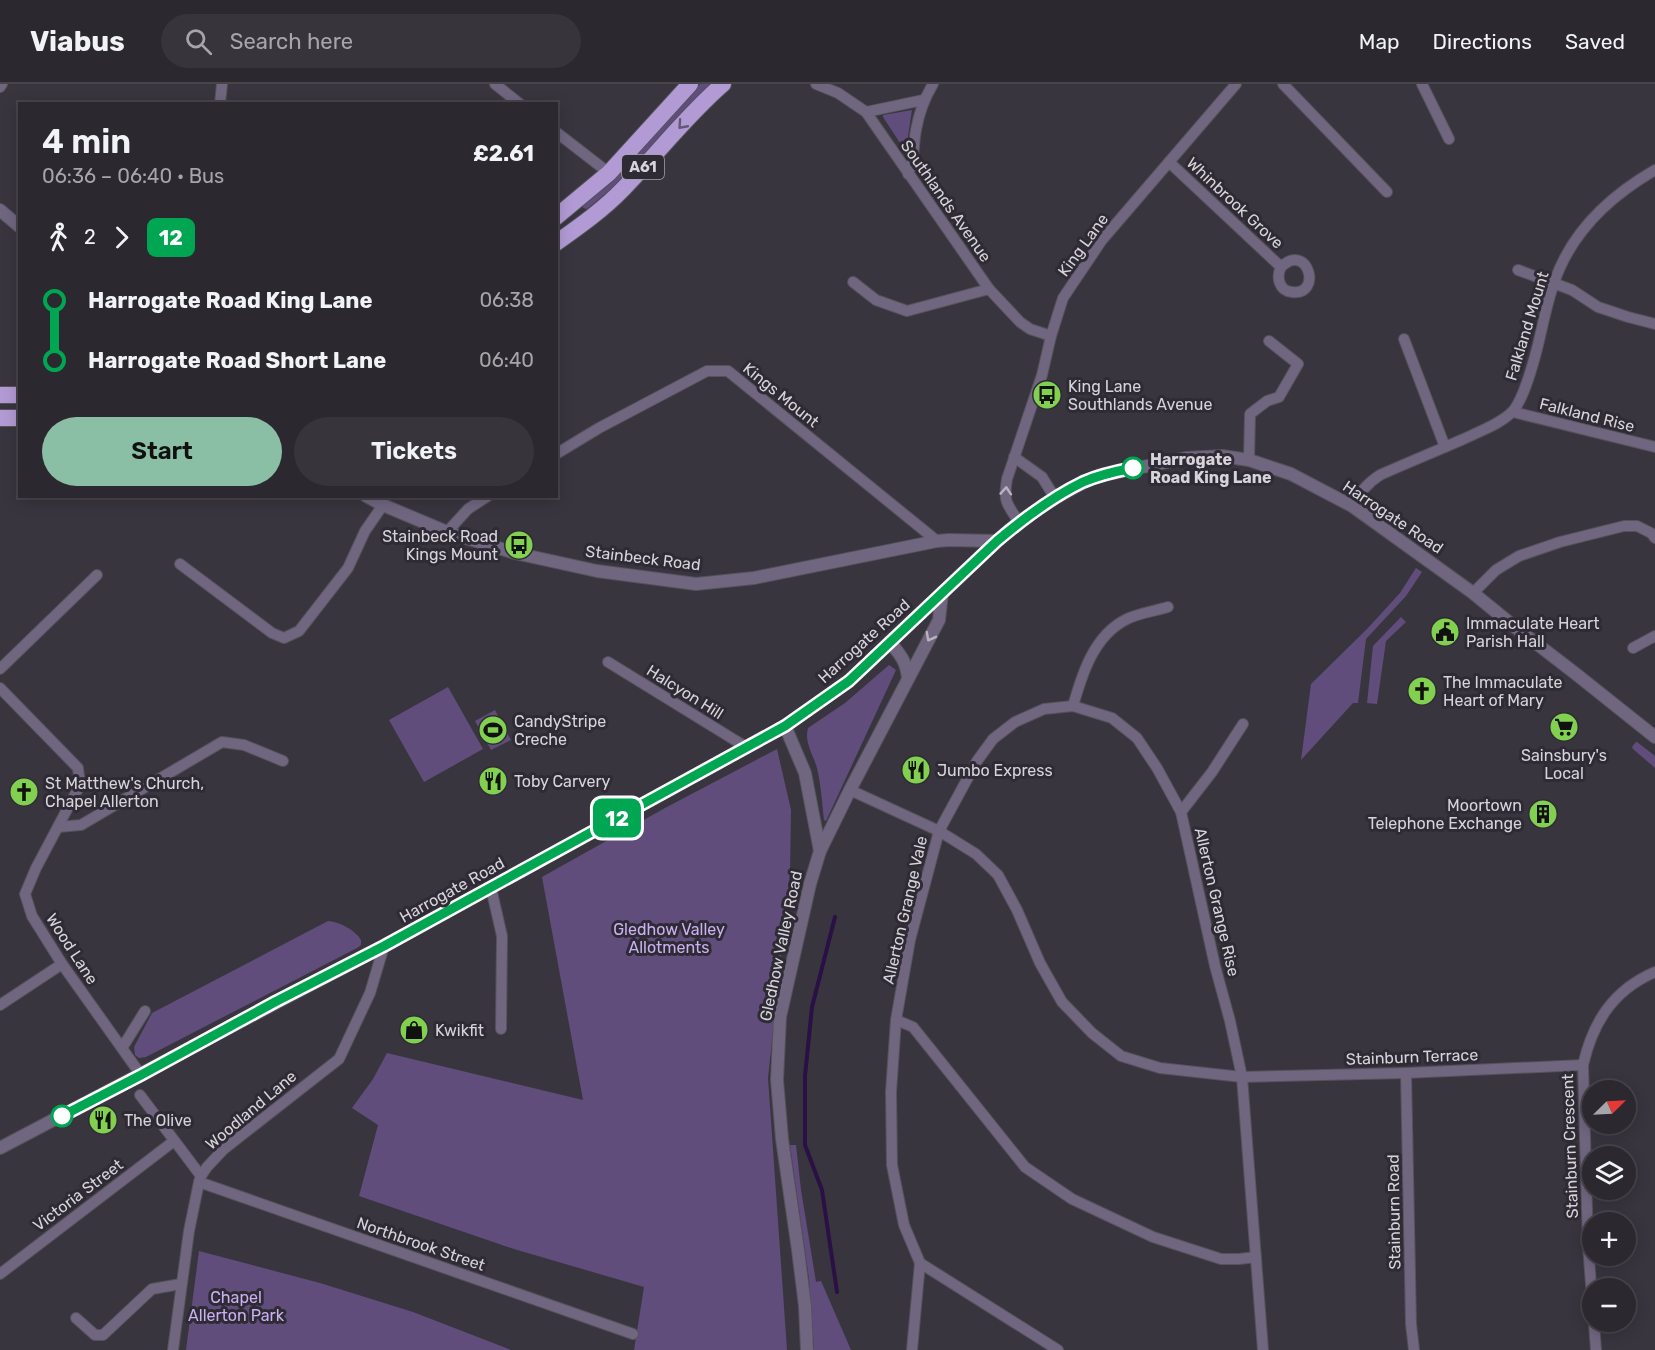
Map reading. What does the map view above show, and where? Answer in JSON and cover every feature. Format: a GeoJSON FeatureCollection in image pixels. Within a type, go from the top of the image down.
{"type":"FeatureCollection","features":[{"type":"Feature","properties":{"kind":"highway","name":"A61"},"geometry":{"type":"LineString","coordinates":[[558,215],[609,173],[690,84]]}},
{"type":"Feature","properties":{"kind":"highway","name":"A61"},"geometry":{"type":"LineString","coordinates":[[558,242],[590,218],[623,189],[700,104],[723,84]]}},
{"type":"Feature","properties":{"kind":"highway"},"geometry":{"type":"LineString","coordinates":[[0,395],[18,395]]}},
{"type":"Feature","properties":{"kind":"highway"},"geometry":{"type":"LineString","coordinates":[[0,418],[18,418]]}},
{"type":"Feature","properties":{"kind":"street"},"geometry":{"type":"LineString","coordinates":[[220,102],[222,84]]}},
{"type":"Feature","properties":{"kind":"street"},"geometry":{"type":"LineString","coordinates":[[495,84],[518,102]]}},
{"type":"Feature","properties":{"kind":"street","name":"Southlands Avenue"},"geometry":{"type":"LineString","coordinates":[[816,84],[838,93],[866,112],[989,289],[1020,322],[1030,329],[1051,336]]}},
{"type":"Feature","properties":{"kind":"street"},"geometry":{"type":"LineString","coordinates":[[908,174],[914,163],[916,131],[923,100],[933,84]]}},
{"type":"Feature","properties":{"kind":"street","name":"King Lane"},"geometry":{"type":"LineString","coordinates":[[1019,522],[1005,502],[1007,479],[1042,375],[1063,298],[1102,240],[1236,84]]}},
{"type":"Feature","properties":{"kind":"street"},"geometry":{"type":"LineString","coordinates":[[1283,84],[1387,192]]}},
{"type":"Feature","properties":{"kind":"street"},"geometry":{"type":"LineString","coordinates":[[1422,84],[1449,139]]}},
{"type":"Feature","properties":{"kind":"street"},"geometry":{"type":"LineString","coordinates":[[866,112],[923,100]]}},
{"type":"Feature","properties":{"kind":"street"},"geometry":{"type":"LineString","coordinates":[[558,134],[609,173]]}},
{"type":"Feature","properties":{"kind":"street","name":"Whinbrook Grove"},"geometry":{"type":"LineString","coordinates":[[1169,162],[1281,267]]}},
{"type":"Feature","properties":{"kind":"street","name":"Falkland Mount"},"geometry":{"type":"LineString","coordinates":[[1513,412],[1534,362],[1554,282],[1568,250],[1587,223],[1625,188],[1655,170]]}},
{"type":"Feature","properties":{"kind":"street"},"geometry":{"type":"LineString","coordinates":[[0,210],[18,225]]}},
{"type":"Feature","properties":{"kind":"street"},"geometry":{"type":"LineString","coordinates":[[1518,270],[1572,290],[1598,307],[1655,324]]}},
{"type":"Feature","properties":{"kind":"street"},"geometry":{"type":"LineString","coordinates":[[853,282],[876,300],[906,311],[989,289]]}},
{"type":"Feature","properties":{"kind":"street"},"geometry":{"type":"LineString","coordinates":[[1404,339],[1445,447]]}},
{"type":"Feature","properties":{"kind":"street"},"geometry":{"type":"LineString","coordinates":[[1249,460],[1250,414],[1267,400],[1279,397],[1298,364],[1269,341]]}},
{"type":"Feature","properties":{"kind":"street","name":"Kings Mount"},"geometry":{"type":"LineString","coordinates":[[558,453],[599,428],[707,371],[728,371],[937,541]]}},
{"type":"Feature","properties":{"kind":"street"},"geometry":{"type":"LineString","coordinates":[[1352,506],[1363,488],[1380,475],[1494,424],[1513,412]]}},
{"type":"Feature","properties":{"kind":"street","name":"Falkland Rise"},"geometry":{"type":"LineString","coordinates":[[1513,412],[1655,447]]}},
{"type":"Feature","properties":{"kind":"street","name":"Harrogate Road"},"geometry":{"type":"LineString","coordinates":[[0,1148],[384,946],[785,726],[849,681],[1019,522],[1055,498],[1099,476],[1186,458],[1222,456],[1249,460],[1291,474],[1352,506],[1473,592],[1655,737]]}},
{"type":"Feature","properties":{"kind":"street"},"geometry":{"type":"LineString","coordinates":[[1014,457],[1042,477],[1055,498]]}},
{"type":"Feature","properties":{"kind":"street","name":"Stainbeck Road"},"geometry":{"type":"LineString","coordinates":[[370,498],[447,532],[515,553],[597,571],[696,584],[754,578],[937,541],[997,541]]}},
{"type":"Feature","properties":{"kind":"street"},"geometry":{"type":"LineString","coordinates":[[447,532],[468,509],[485,498]]}},
{"type":"Feature","properties":{"kind":"street"},"geometry":{"type":"LineString","coordinates":[[180,564],[272,633],[284,638],[299,631],[348,568],[365,531],[383,505]]}},
{"type":"Feature","properties":{"kind":"street"},"geometry":{"type":"LineString","coordinates":[[1473,592],[1496,570],[1519,556],[1560,542],[1624,526],[1637,526],[1655,538]]}},
{"type":"Feature","properties":{"kind":"street"},"geometry":{"type":"LineString","coordinates":[[0,669],[97,575]]}},
{"type":"Feature","properties":{"kind":"street","name":"Gledhow Valley Road"},"geometry":{"type":"LineString","coordinates":[[807,1350],[805,1306],[782,1139],[777,1080],[780,1017],[810,884],[820,851],[939,620],[942,593]]}},
{"type":"Feature","properties":{"kind":"street"},"geometry":{"type":"LineString","coordinates":[[1073,706],[1082,674],[1097,645],[1107,633],[1126,619],[1168,607]]}},
{"type":"Feature","properties":{"kind":"street"},"geometry":{"type":"LineString","coordinates":[[1633,648],[1655,636]]}},
{"type":"Feature","properties":{"kind":"street"},"geometry":{"type":"LineString","coordinates":[[890,642],[903,658],[908,678]]}},
{"type":"Feature","properties":{"kind":"street","name":"Halcyon Hill"},"geometry":{"type":"LineString","coordinates":[[608,662],[746,747]]}},
{"type":"Feature","properties":{"kind":"street","name":"Wood Lane"},"geometry":{"type":"LineString","coordinates":[[0,688],[78,768],[80,785],[36,868],[25,894],[32,916],[62,964],[141,1075]]}},
{"type":"Feature","properties":{"kind":"street","name":"Allerton Grange Rise"},"geometry":{"type":"LineString","coordinates":[[939,831],[977,761],[993,739],[1015,722],[1044,709],[1073,706],[1112,718],[1137,738],[1157,768],[1181,812],[1242,1077],[1263,1350]]}},
{"type":"Feature","properties":{"kind":"street"},"geometry":{"type":"LineString","coordinates":[[1181,812],[1212,772],[1243,724]]}},
{"type":"Feature","properties":{"kind":"street"},"geometry":{"type":"LineString","coordinates":[[785,726],[805,773],[820,851]]}},
{"type":"Feature","properties":{"kind":"street"},"geometry":{"type":"LineString","coordinates":[[58,827],[81,825],[222,742],[244,745],[283,761]]}},
{"type":"Feature","properties":{"kind":"street","name":"Stainburn Terrace"},"geometry":{"type":"LineString","coordinates":[[850,790],[939,831],[976,854],[998,875],[1017,910],[1040,963],[1062,1002],[1092,1033],[1120,1056],[1160,1068],[1242,1077],[1583,1065]]}},
{"type":"Feature","properties":{"kind":"street","name":"Allerton Grange Vale"},"geometry":{"type":"LineString","coordinates":[[912,1350],[920,1263],[904,1225],[892,1165],[891,1092],[896,1020],[910,940],[939,831]]}},
{"type":"Feature","properties":{"kind":"street"},"geometry":{"type":"LineString","coordinates":[[491,888],[502,936],[501,1029]]}},
{"type":"Feature","properties":{"kind":"street","name":"Woodland Lane"},"geometry":{"type":"LineString","coordinates":[[173,1350],[189,1231],[200,1179],[207,1167],[224,1149],[339,1059],[370,993],[384,946]]}},
{"type":"Feature","properties":{"kind":"street"},"geometry":{"type":"LineString","coordinates":[[0,1005],[62,964]]}},
{"type":"Feature","properties":{"kind":"street","name":"Stainburn Crescent"},"geometry":{"type":"LineString","coordinates":[[1596,1350],[1588,1245],[1583,1065],[1597,1022],[1614,1000],[1633,984],[1655,972]]}},
{"type":"Feature","properties":{"kind":"street"},"geometry":{"type":"LineString","coordinates":[[122,1048],[145,1011]]}},
{"type":"Feature","properties":{"kind":"street"},"geometry":{"type":"LineString","coordinates":[[896,1020],[913,1027],[1025,1167],[1072,1199],[1153,1237],[1221,1259],[1256,1257]]}},
{"type":"Feature","properties":{"kind":"street","name":"Stainburn Road"},"geometry":{"type":"LineString","coordinates":[[1406,1073],[1411,1324],[1414,1350]]}},
{"type":"Feature","properties":{"kind":"street"},"geometry":{"type":"LineString","coordinates":[[140,1095],[200,1179]]}},
{"type":"Feature","properties":{"kind":"street","name":"Victoria Street"},"geometry":{"type":"LineString","coordinates":[[0,1274],[174,1141]]}},
{"type":"Feature","properties":{"kind":"street","name":"Northbrook Street"},"geometry":{"type":"LineString","coordinates":[[200,1179],[633,1334]]}},
{"type":"Feature","properties":{"kind":"street"},"geometry":{"type":"LineString","coordinates":[[920,1263],[1058,1350]]}},
{"type":"Feature","properties":{"kind":"street"},"geometry":{"type":"LineString","coordinates":[[76,1318],[95,1335],[103,1335],[152,1289],[182,1284]]}},
{"type":"Feature","properties":{"kind":"green space"},"geometry":{"type":"Polygon","coordinates":[[[700,84],[710,84],[617,184],[587,209],[583,208],[583,205],[700,84]]]}},
{"type":"Feature","properties":{"kind":"green space"},"geometry":{"type":"Polygon","coordinates":[[[912,110],[908,136],[909,152],[906,152],[883,115],[912,110]]]}},
{"type":"Feature","properties":{"kind":"green space"},"geometry":{"type":"Polygon","coordinates":[[[1416,568],[1422,572],[1406,596],[1366,639],[1358,703],[1353,703],[1301,760],[1311,684],[1400,593],[1416,568]]]}},
{"type":"Feature","properties":{"kind":"green space"},"geometry":{"type":"Polygon","coordinates":[[[1401,617],[1406,622],[1386,641],[1377,704],[1367,703],[1373,646],[1401,617]]]}},
{"type":"Feature","properties":{"kind":"green space"},"geometry":{"type":"Polygon","coordinates":[[[889,665],[896,670],[826,821],[824,820],[817,768],[808,743],[808,728],[845,703],[889,665]]]}},
{"type":"Feature","properties":{"kind":"green space"},"geometry":{"type":"Polygon","coordinates":[[[448,687],[483,749],[424,782],[389,720],[448,687]]]}},
{"type":"Feature","properties":{"kind":"green space","name":"CandyStripe Creche"},"geometry":{"type":"Polygon","coordinates":[[[495,710],[511,740],[491,750],[475,721],[495,710]]]}},
{"type":"Feature","properties":{"kind":"green space"},"geometry":{"type":"Polygon","coordinates":[[[1636,742],[1655,756],[1655,768],[1633,749],[1636,742]]]}},
{"type":"Feature","properties":{"kind":"green space","name":"Gledhow Valley Allotments"},"geometry":{"type":"Polygon","coordinates":[[[777,749],[791,810],[790,873],[768,1078],[787,1350],[634,1350],[644,1287],[514,1249],[359,1196],[378,1125],[352,1108],[373,1079],[387,1053],[583,1100],[542,877],[777,749]]]}},
{"type":"Feature","properties":{"kind":"green space"},"geometry":{"type":"Polygon","coordinates":[[[328,921],[347,927],[358,936],[361,945],[146,1057],[139,1058],[135,1055],[134,1047],[152,1013],[328,921]]]}},
{"type":"Feature","properties":{"kind":"green space"},"geometry":{"type":"Polygon","coordinates":[[[790,1145],[796,1145],[816,1282],[821,1281],[851,1350],[814,1350],[809,1279],[790,1145]]]}},
{"type":"Feature","properties":{"kind":"green space","name":"Chapel Allerton Park"},"geometry":{"type":"Polygon","coordinates":[[[199,1251],[320,1283],[413,1312],[511,1350],[186,1350],[199,1251]]]}},
{"type":"Feature","properties":{"kind":"waterway"},"geometry":{"type":"LineString","coordinates":[[835,917],[812,1007],[805,1076],[805,1145],[822,1190],[837,1292]]}},
{"type":"Feature","properties":{"kind":"bus line","name":"12"},"geometry":{"type":"LineString","coordinates":[[62,1116],[384,946],[785,726],[849,681],[1019,522],[1084,482],[1133,468]]}},
{"type":"Feature","properties":{"kind":"place","name":"King Lane Southlands Avenue"},"geometry":{"type":"Point","coordinates":[1047,395]}},
{"type":"Feature","properties":{"kind":"place","name":"Harrogate Road King Lane"},"geometry":{"type":"Point","coordinates":[1133,468]}},
{"type":"Feature","properties":{"kind":"place","name":"Stainbeck Road Kings Mount"},"geometry":{"type":"Point","coordinates":[519,545]}},
{"type":"Feature","properties":{"kind":"place","name":"Immaculate Heart Parish Hall"},"geometry":{"type":"Point","coordinates":[1445,632]}},
{"type":"Feature","properties":{"kind":"place","name":"The Immaculate Heart of Mary"},"geometry":{"type":"Point","coordinates":[1422,691]}},
{"type":"Feature","properties":{"kind":"place","name":"Sainsbury's Local"},"geometry":{"type":"Point","coordinates":[1564,727]}},
{"type":"Feature","properties":{"kind":"place","name":"CandyStripe Creche"},"geometry":{"type":"Point","coordinates":[493,730]}},
{"type":"Feature","properties":{"kind":"place","name":"Jumbo Express"},"geometry":{"type":"Point","coordinates":[916,770]}},
{"type":"Feature","properties":{"kind":"place","name":"Toby Carvery"},"geometry":{"type":"Point","coordinates":[493,781]}},
{"type":"Feature","properties":{"kind":"place","name":"St Matthew's Church, Chapel Allerton"},"geometry":{"type":"Point","coordinates":[24,792]}},
{"type":"Feature","properties":{"kind":"place","name":"Moortown Telephone Exchange"},"geometry":{"type":"Point","coordinates":[1543,814]}},
{"type":"Feature","properties":{"kind":"place","name":"Kwikfit"},"geometry":{"type":"Point","coordinates":[414,1030]}},
{"type":"Feature","properties":{"kind":"place","name":"The Olive"},"geometry":{"type":"Point","coordinates":[103,1120]}}]}
